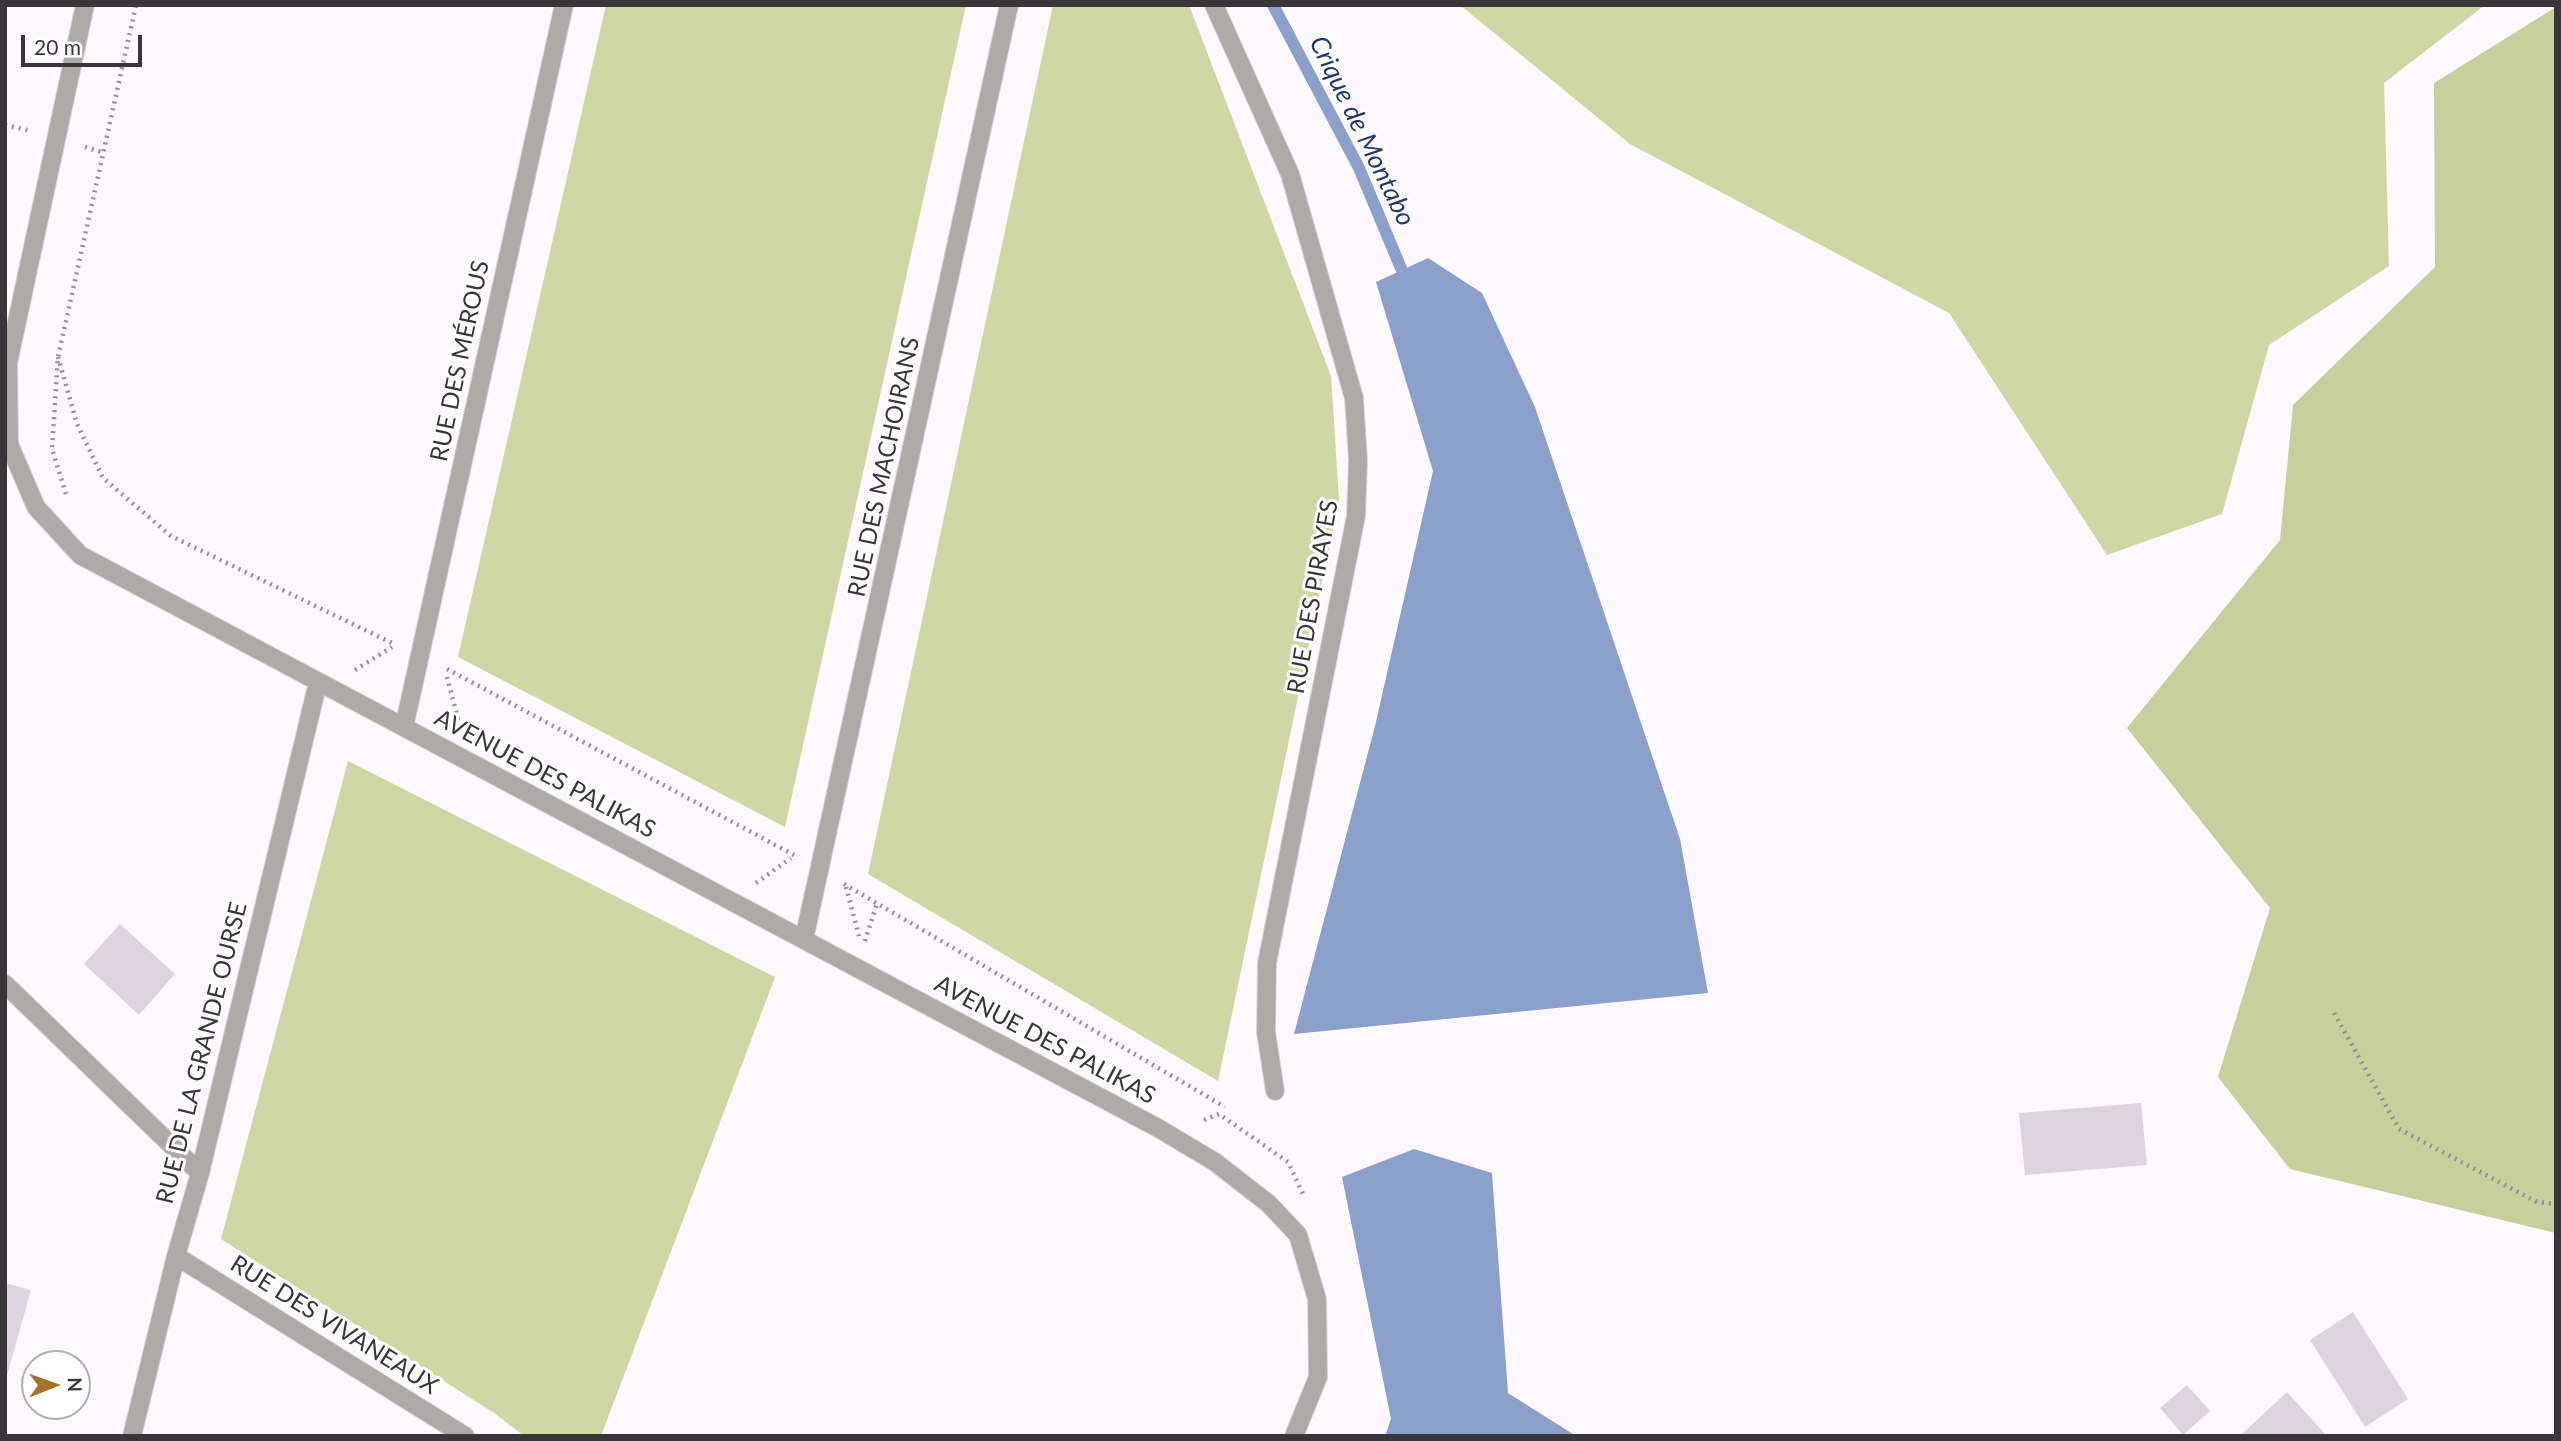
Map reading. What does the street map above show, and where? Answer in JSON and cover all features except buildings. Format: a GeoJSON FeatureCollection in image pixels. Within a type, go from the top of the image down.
{"type":"FeatureCollection","features":[{"type":"Feature","properties":{"kind":"street","name":"AVENUE DES PALIKAS"},"geometry":{"type":"LineString","coordinates":[[85,5],[8,363],[9,444],[36,507],[80,555],[1158,1128],[1215,1162],[1269,1204],[1298,1235],[1317,1299],[1318,1377],[1294,1436]]}},
{"type":"Feature","properties":{"kind":"street","name":"RUE DES MÉROUS"},"geometry":{"type":"LineString","coordinates":[[404,727],[564,5]]}},
{"type":"Feature","properties":{"kind":"street","name":"RUE DES MACHOIRANS"},"geometry":{"type":"LineString","coordinates":[[804,939],[1009,5]]}},
{"type":"Feature","properties":{"kind":"street","name":"RUE DES PIRAYES"},"geometry":{"type":"LineString","coordinates":[[1214,5],[1290,174],[1354,398],[1358,460],[1356,516],[1266,963],[1266,1032],[1275,1091]]}},
{"type":"Feature","properties":{"kind":"street","name":"RUE DE LA GRANDE OURSE"},"geometry":{"type":"LineString","coordinates":[[132,1436],[176,1256],[200,1172],[318,681]]}},
{"type":"Feature","properties":{"kind":"street"},"geometry":{"type":"LineString","coordinates":[[5,984],[200,1172]]}},
{"type":"Feature","properties":{"kind":"street","name":"RUE DES VIVANEAUX"},"geometry":{"type":"LineString","coordinates":[[176,1256],[466,1436]]}},
{"type":"Feature","properties":{"kind":"path"},"geometry":{"type":"LineString","coordinates":[[70,506],[52,449],[58,357],[136,5]]}},
{"type":"Feature","properties":{"kind":"path"},"geometry":{"type":"LineString","coordinates":[[5,125],[38,133]]}},
{"type":"Feature","properties":{"kind":"path"},"geometry":{"type":"LineString","coordinates":[[58,357],[77,424],[103,478],[112,486],[171,536],[396,645],[351,672]]}},
{"type":"Feature","properties":{"kind":"path"},"geometry":{"type":"LineString","coordinates":[[445,668],[795,855]]}},
{"type":"Feature","properties":{"kind":"path"},"geometry":{"type":"LineString","coordinates":[[845,884],[1225,1107]]}},
{"type":"Feature","properties":{"kind":"path"},"geometry":{"type":"LineString","coordinates":[[862,948],[877,903]]}},
{"type":"Feature","properties":{"kind":"path"},"geometry":{"type":"LineString","coordinates":[[2334,1013],[2399,1129],[2537,1202],[2556,1204]]}},
{"type":"Feature","properties":{"kind":"path"},"geometry":{"type":"LineString","coordinates":[[1219,1114],[1248,1134]]}},
{"type":"Feature","properties":{"kind":"green space"},"geometry":{"type":"Polygon","coordinates":[[[606,5],[966,5],[785,827],[458,657],[606,5]]]}},
{"type":"Feature","properties":{"kind":"green space"},"geometry":{"type":"Polygon","coordinates":[[[1053,5],[1189,5],[1331,376],[1339,500],[1218,1081],[868,874],[1053,5]]]}},
{"type":"Feature","properties":{"kind":"green space"},"geometry":{"type":"Polygon","coordinates":[[[1460,5],[2485,5],[2384,83],[2389,266],[2269,345],[2222,514],[2107,555],[1949,313],[1630,144],[1460,5]]]}},
{"type":"Feature","properties":{"kind":"green space"},"geometry":{"type":"Polygon","coordinates":[[[2556,7],[2556,1233],[2290,1169],[2218,1077],[2270,908],[2127,728],[2280,540],[2293,405],[2435,267],[2434,83],[2556,7]]]}},
{"type":"Feature","properties":{"kind":"green space"},"geometry":{"type":"Polygon","coordinates":[[[348,761],[775,977],[601,1436],[524,1436],[494,1413],[221,1239],[348,761]]]}},
{"type":"Feature","properties":{"kind":"water"},"geometry":{"type":"Polygon","coordinates":[[[1428,258],[1482,293],[1535,407],[1680,839],[1708,993],[1294,1034],[1375,726],[1433,471],[1376,282],[1428,258]]]}},
{"type":"Feature","properties":{"kind":"water"},"geometry":{"type":"Polygon","coordinates":[[[1414,1149],[1492,1173],[1508,1393],[1576,1436],[1385,1436],[1391,1419],[1342,1177],[1414,1149]]]}},
{"type":"Feature","properties":{"kind":"waterway","name":"Crique de Montabo"},"geometry":{"type":"LineString","coordinates":[[1273,5],[1359,168],[1408,285]]}}]}
